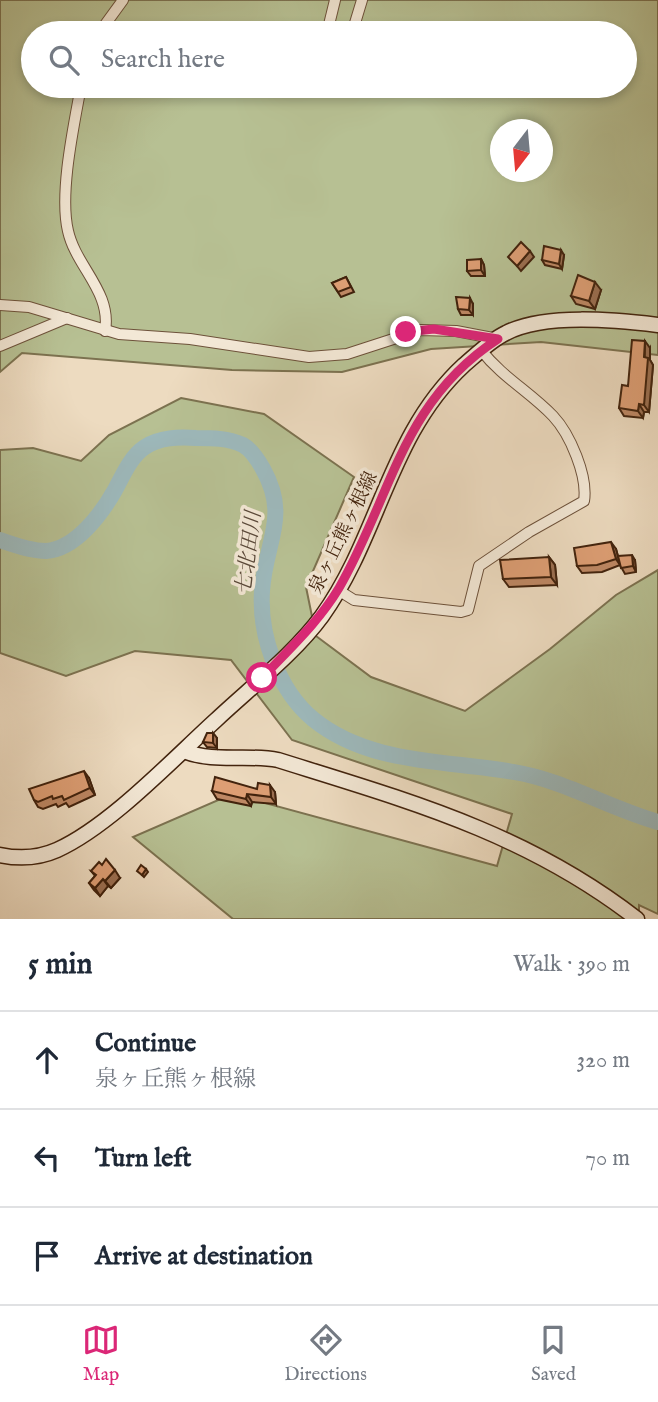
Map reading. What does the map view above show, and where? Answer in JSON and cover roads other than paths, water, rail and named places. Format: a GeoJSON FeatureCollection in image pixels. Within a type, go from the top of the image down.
{"type":"FeatureCollection","features":[{"type":"Feature","properties":{"kind":"main road","name":"泉ヶ丘熊ヶ根線"},"geometry":{"type":"LineString","coordinates":[[0,855],[35,856],[58,849],[92,829],[184,751],[320,618],[338,590],[419,416],[442,386],[481,350],[506,333],[532,325],[615,320],[658,325]]}},
{"type":"Feature","properties":{"kind":"main road"},"geometry":{"type":"LineString","coordinates":[[184,751],[208,758],[258,756],[278,760],[444,812],[519,844],[617,903],[637,919]]}},
{"type":"Feature","properties":{"kind":"street"},"geometry":{"type":"LineString","coordinates":[[108,21],[123,0]]}},
{"type":"Feature","properties":{"kind":"street"},"geometry":{"type":"LineString","coordinates":[[330,21],[335,0]]}},
{"type":"Feature","properties":{"kind":"street"},"geometry":{"type":"LineString","coordinates":[[356,21],[362,0]]}},
{"type":"Feature","properties":{"kind":"street"},"geometry":{"type":"LineString","coordinates":[[79,98],[73,131],[66,219],[75,251],[102,294],[105,331]]}},
{"type":"Feature","properties":{"kind":"street"},"geometry":{"type":"LineString","coordinates":[[0,305],[29,307],[105,331],[323,358],[347,354],[421,330],[456,331],[498,339]]}},
{"type":"Feature","properties":{"kind":"street"},"geometry":{"type":"LineString","coordinates":[[0,346],[67,318]]}},
{"type":"Feature","properties":{"kind":"street"},"geometry":{"type":"LineString","coordinates":[[338,590],[354,600],[461,612],[468,610],[479,566],[529,532],[584,501],[584,481],[573,449],[554,416],[505,378],[481,350]]}},
{"type":"Feature","properties":{"kind":"waterway","name":"七北田川"},"geometry":{"type":"LineString","coordinates":[[0,540],[41,551],[68,544],[95,519],[136,455],[157,441],[214,438],[243,445],[252,452],[263,469],[275,501],[274,530],[262,591],[268,643],[273,661],[290,693],[313,719],[335,734],[384,753],[532,776],[658,822]]}}]}
